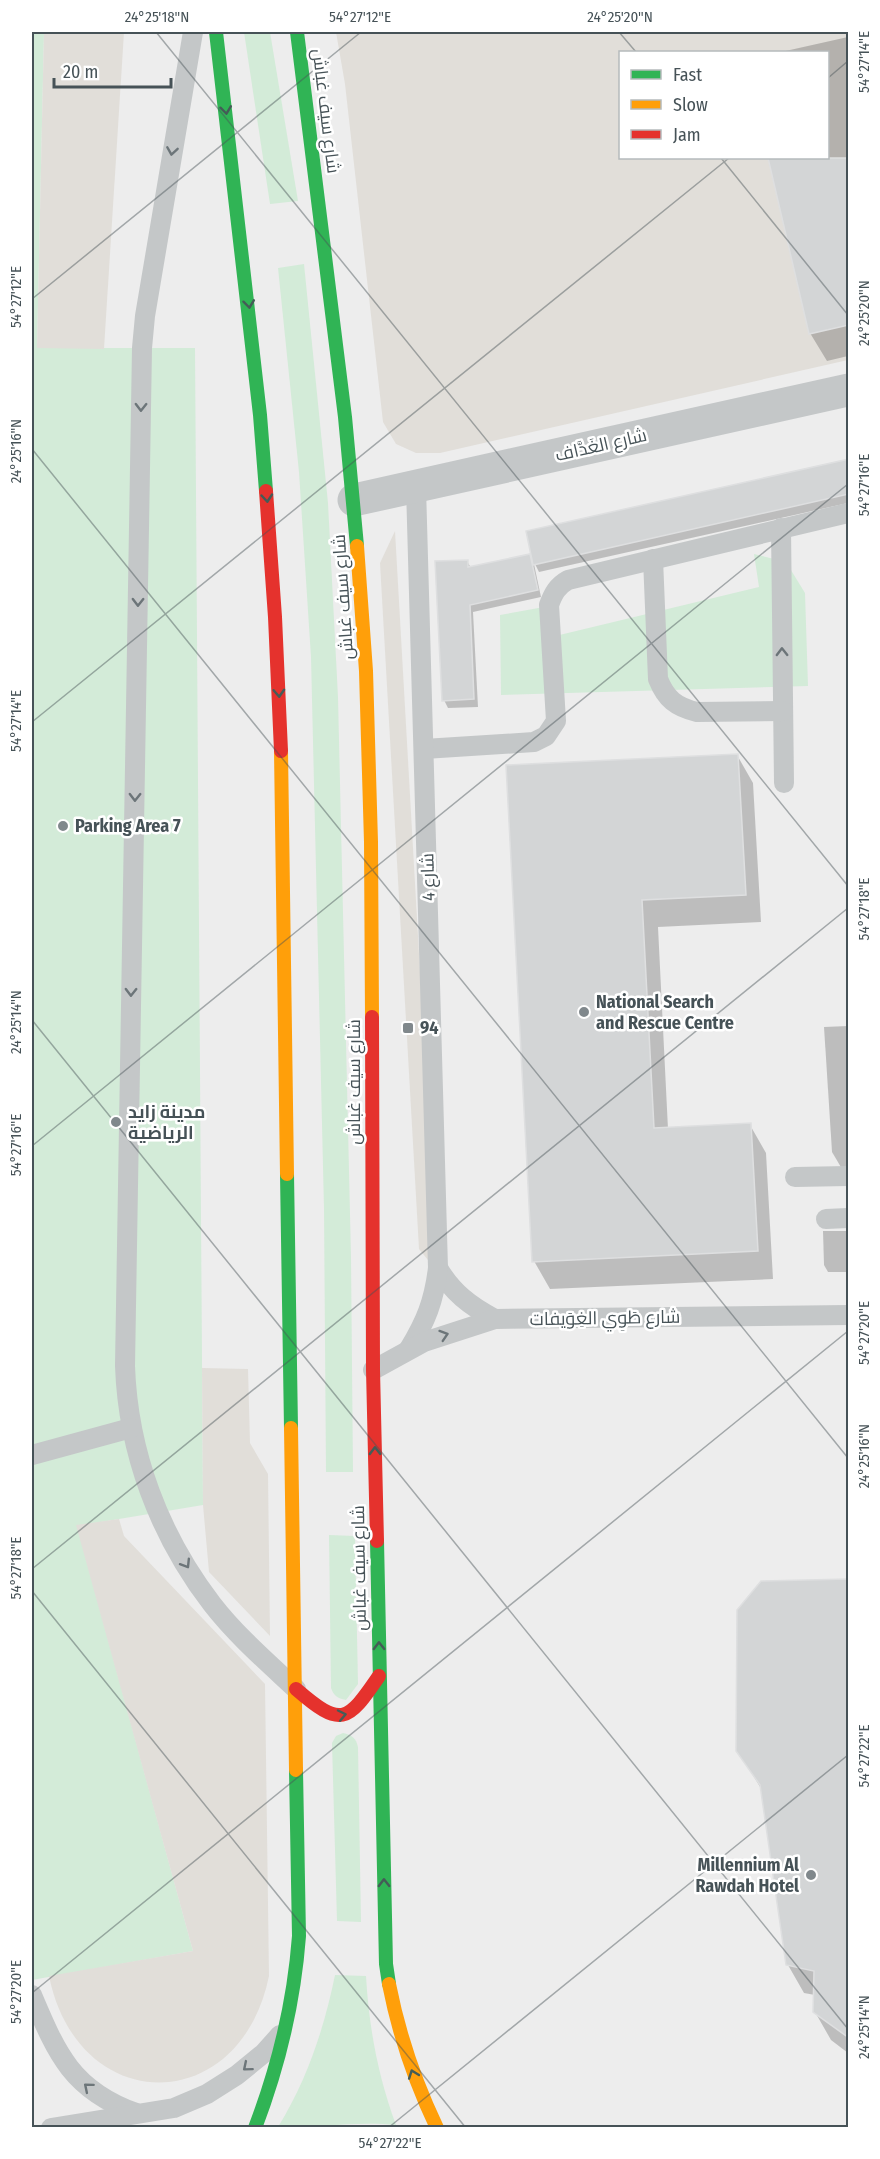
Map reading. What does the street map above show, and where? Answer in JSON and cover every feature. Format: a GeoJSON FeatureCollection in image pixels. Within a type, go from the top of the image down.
{"type":"FeatureCollection","features":[{"type":"Feature","properties":{"kind":"street"},"geometry":{"type":"LineString","coordinates":[[216,32],[259,404],[279,696],[283,820],[299,1936],[296,1977],[288,2026],[278,2064],[255,2127]]}},
{"type":"Feature","properties":{"kind":"street","name":"شارع سيف غباش"},"geometry":{"type":"LineString","coordinates":[[297,32],[336,333],[354,500],[366,671],[371,842],[373,1370],[386,1964],[393,2007],[404,2050],[419,2091],[437,2127]]}},
{"type":"Feature","properties":{"kind":"street","name":"شارع الغَدَّاف"},"geometry":{"type":"LineString","coordinates":[[354,500],[849,390]]}},
{"type":"Feature","properties":{"kind":"street"},"geometry":{"type":"LineString","coordinates":[[296,1689],[324,1713],[331,1717],[341,1717],[350,1714],[358,1707],[379,1677]]}},
{"type":"Feature","properties":{"kind":"lane"},"geometry":{"type":"LineString","coordinates":[[193,32],[145,316],[142,348],[126,1397],[131,1428],[146,1485],[184,1562],[219,1611],[296,1689]]}},
{"type":"Feature","properties":{"kind":"lane","name":"شارع 4"},"geometry":{"type":"LineString","coordinates":[[408,1349],[430,1311],[436,1289],[438,1268],[416,487]]}},
{"type":"Feature","properties":{"kind":"lane"},"geometry":{"type":"LineString","coordinates":[[424,749],[534,742],[546,736],[556,721],[549,605],[560,585],[577,576],[849,513]]}},
{"type":"Feature","properties":{"kind":"lane"},"geometry":{"type":"LineString","coordinates":[[781,528],[784,783]]}},
{"type":"Feature","properties":{"kind":"lane"},"geometry":{"type":"LineString","coordinates":[[652,559],[658,679],[663,692],[672,703],[683,709],[697,712],[783,711]]}},
{"type":"Feature","properties":{"kind":"lane"},"geometry":{"type":"LineString","coordinates":[[795,1177],[849,1176]]}},
{"type":"Feature","properties":{"kind":"lane"},"geometry":{"type":"LineString","coordinates":[[826,1219],[849,1218]]}},
{"type":"Feature","properties":{"kind":"lane"},"geometry":{"type":"LineString","coordinates":[[438,1268],[446,1282],[468,1304],[495,1319]]}},
{"type":"Feature","properties":{"kind":"lane","name":"شارع طَوِي الغِوَيفات"},"geometry":{"type":"LineString","coordinates":[[373,1370],[408,1349],[495,1319],[849,1315]]}},
{"type":"Feature","properties":{"kind":"lane"},"geometry":{"type":"LineString","coordinates":[[32,1455],[131,1428]]}},
{"type":"Feature","properties":{"kind":"lane"},"geometry":{"type":"LineString","coordinates":[[32,1995],[51,2041],[63,2061],[78,2079],[96,2094],[117,2106],[139,2114]]}},
{"type":"Feature","properties":{"kind":"lane"},"geometry":{"type":"LineString","coordinates":[[51,2127],[174,2108],[207,2094],[237,2075],[264,2053],[288,2026]]}},
{"type":"Feature","properties":{"kind":"green space","name":"مدينة زايد الرياضية"},"geometry":{"type":"Polygon","coordinates":[[[32,32],[44,32],[37,348],[195,348],[203,1505],[77,1526],[193,1951],[32,1980],[32,32]]]}},
{"type":"Feature","properties":{"kind":"green space"},"geometry":{"type":"Polygon","coordinates":[[[244,32],[270,32],[298,201],[270,204],[244,32]]]}},
{"type":"Feature","properties":{"kind":"green space"},"geometry":{"type":"Polygon","coordinates":[[[304,264],[328,503],[338,697],[351,1257],[353,1472],[326,1472],[324,1209],[311,657],[299,472],[278,268],[304,264]]]}},
{"type":"Feature","properties":{"kind":"green space"},"geometry":{"type":"Polygon","coordinates":[[[754,554],[786,562],[805,593],[808,686],[501,695],[500,615],[544,607],[547,638],[759,587],[754,554]]]}},
{"type":"Feature","properties":{"kind":"green space"},"geometry":{"type":"Polygon","coordinates":[[[329,1535],[355,1536],[358,1684],[346,1700],[336,1696],[331,1688],[329,1535]]]}},
{"type":"Feature","properties":{"kind":"green space"},"geometry":{"type":"Polygon","coordinates":[[[343,1733],[353,1737],[358,1747],[361,1922],[337,1921],[332,1743],[336,1736],[343,1733]]]}},
{"type":"Feature","properties":{"kind":"green space"},"geometry":{"type":"Polygon","coordinates":[[[335,1975],[366,1976],[375,2052],[396,2125],[278,2127],[298,2091],[313,2054],[326,2015],[335,1975]]]}},
{"type":"Feature","properties":{"kind":"sand"},"geometry":{"type":"Polygon","coordinates":[[[44,32],[124,32],[104,349],[37,348],[44,32]]]}},
{"type":"Feature","properties":{"kind":"sand"},"geometry":{"type":"Polygon","coordinates":[[[336,32],[848,32],[848,360],[440,453],[416,453],[396,444],[383,422],[345,84],[336,32]]]}},
{"type":"Feature","properties":{"kind":"sand"},"geometry":{"type":"Polygon","coordinates":[[[395,531],[437,1271],[419,1249],[380,563],[395,531]]]}},
{"type":"Feature","properties":{"kind":"sand"},"geometry":{"type":"Polygon","coordinates":[[[202,1368],[248,1369],[250,1443],[268,1474],[270,1636],[209,1572],[203,1505],[202,1368]]]}},
{"type":"Feature","properties":{"kind":"sand"},"geometry":{"type":"Polygon","coordinates":[[[119,1519],[124,1536],[265,1684],[269,1976],[252,2023],[226,2056],[194,2076],[159,2082],[124,2076],[92,2056],[66,2023],[49,1976],[193,1951],[76,1525],[119,1519]]]}},
{"type":"Feature","properties":{"kind":"building"},"geometry":{"type":"Polygon","coordinates":[[[849,158],[849,325],[809,334],[768,159],[849,158]]]}},
{"type":"Feature","properties":{"kind":"building"},"geometry":{"type":"Polygon","coordinates":[[[849,459],[849,494],[533,565],[526,531],[849,459]]]}},
{"type":"Feature","properties":{"kind":"building"},"geometry":{"type":"Polygon","coordinates":[[[530,554],[538,590],[470,605],[474,699],[442,701],[435,561],[468,560],[468,567],[530,554]]]}},
{"type":"Feature","properties":{"kind":"building","name":"National Search and Rescue Centre"},"geometry":{"type":"Polygon","coordinates":[[[738,754],[746,895],[642,900],[654,1128],[751,1123],[758,1251],[532,1262],[506,765],[738,754]]]}},
{"type":"Feature","properties":{"kind":"building","name":"Millennium Al Rawdah Hotel"},"geometry":{"type":"Polygon","coordinates":[[[849,1579],[849,2038],[813,2012],[814,1971],[786,1965],[760,1785],[736,1751],[737,1610],[761,1581],[849,1579]]]}},
{"type":"Feature","properties":{"kind":"traffic: fast"},"geometry":{"type":"LineString","coordinates":[[216,32],[260,415],[266,491]]}},
{"type":"Feature","properties":{"kind":"traffic: fast"},"geometry":{"type":"LineString","coordinates":[[297,32],[345,417],[357,546]]}},
{"type":"Feature","properties":{"kind":"traffic: fast"},"geometry":{"type":"LineString","coordinates":[[287,1174],[291,1428]]}},
{"type":"Feature","properties":{"kind":"traffic: fast"},"geometry":{"type":"LineString","coordinates":[[377,1541],[386,1964],[389,1984]]}},
{"type":"Feature","properties":{"kind":"traffic: fast"},"geometry":{"type":"LineString","coordinates":[[255,2128],[284,2034],[297,1961],[299,1936],[296,1770]]}},
{"type":"Feature","properties":{"kind":"traffic: slow"},"geometry":{"type":"LineString","coordinates":[[357,546],[366,671],[371,842],[372,1017]]}},
{"type":"Feature","properties":{"kind":"traffic: slow"},"geometry":{"type":"LineString","coordinates":[[281,751],[287,1174]]}},
{"type":"Feature","properties":{"kind":"traffic: slow"},"geometry":{"type":"LineString","coordinates":[[291,1428],[296,1770]]}},
{"type":"Feature","properties":{"kind":"traffic: slow"},"geometry":{"type":"LineString","coordinates":[[389,1984],[408,2058],[437,2128]]}},
{"type":"Feature","properties":{"kind":"traffic: jam"},"geometry":{"type":"LineString","coordinates":[[266,491],[281,751]]}},
{"type":"Feature","properties":{"kind":"traffic: jam"},"geometry":{"type":"LineString","coordinates":[[372,1017],[373,1370],[377,1541]]}},
{"type":"Feature","properties":{"kind":"traffic: jam"},"geometry":{"type":"LineString","coordinates":[[296,1689],[323,1710],[342,1715],[351,1711],[359,1703],[379,1676]]}},
{"type":"Feature","properties":{"kind":"place","name":"Parking Area 7"},"geometry":{"type":"Point","coordinates":[63,826]}},
{"type":"Feature","properties":{"kind":"place","name":"National Search and Rescue Centre"},"geometry":{"type":"Point","coordinates":[584,1012]}},
{"type":"Feature","properties":{"kind":"place","name":"94"},"geometry":{"type":"Point","coordinates":[408,1028]}},
{"type":"Feature","properties":{"kind":"place","name":"مدينة زايد الرياضية"},"geometry":{"type":"Point","coordinates":[116,1122]}},
{"type":"Feature","properties":{"kind":"place","name":"Millennium Al Rawdah Hotel"},"geometry":{"type":"Point","coordinates":[811,1875]}}]}
